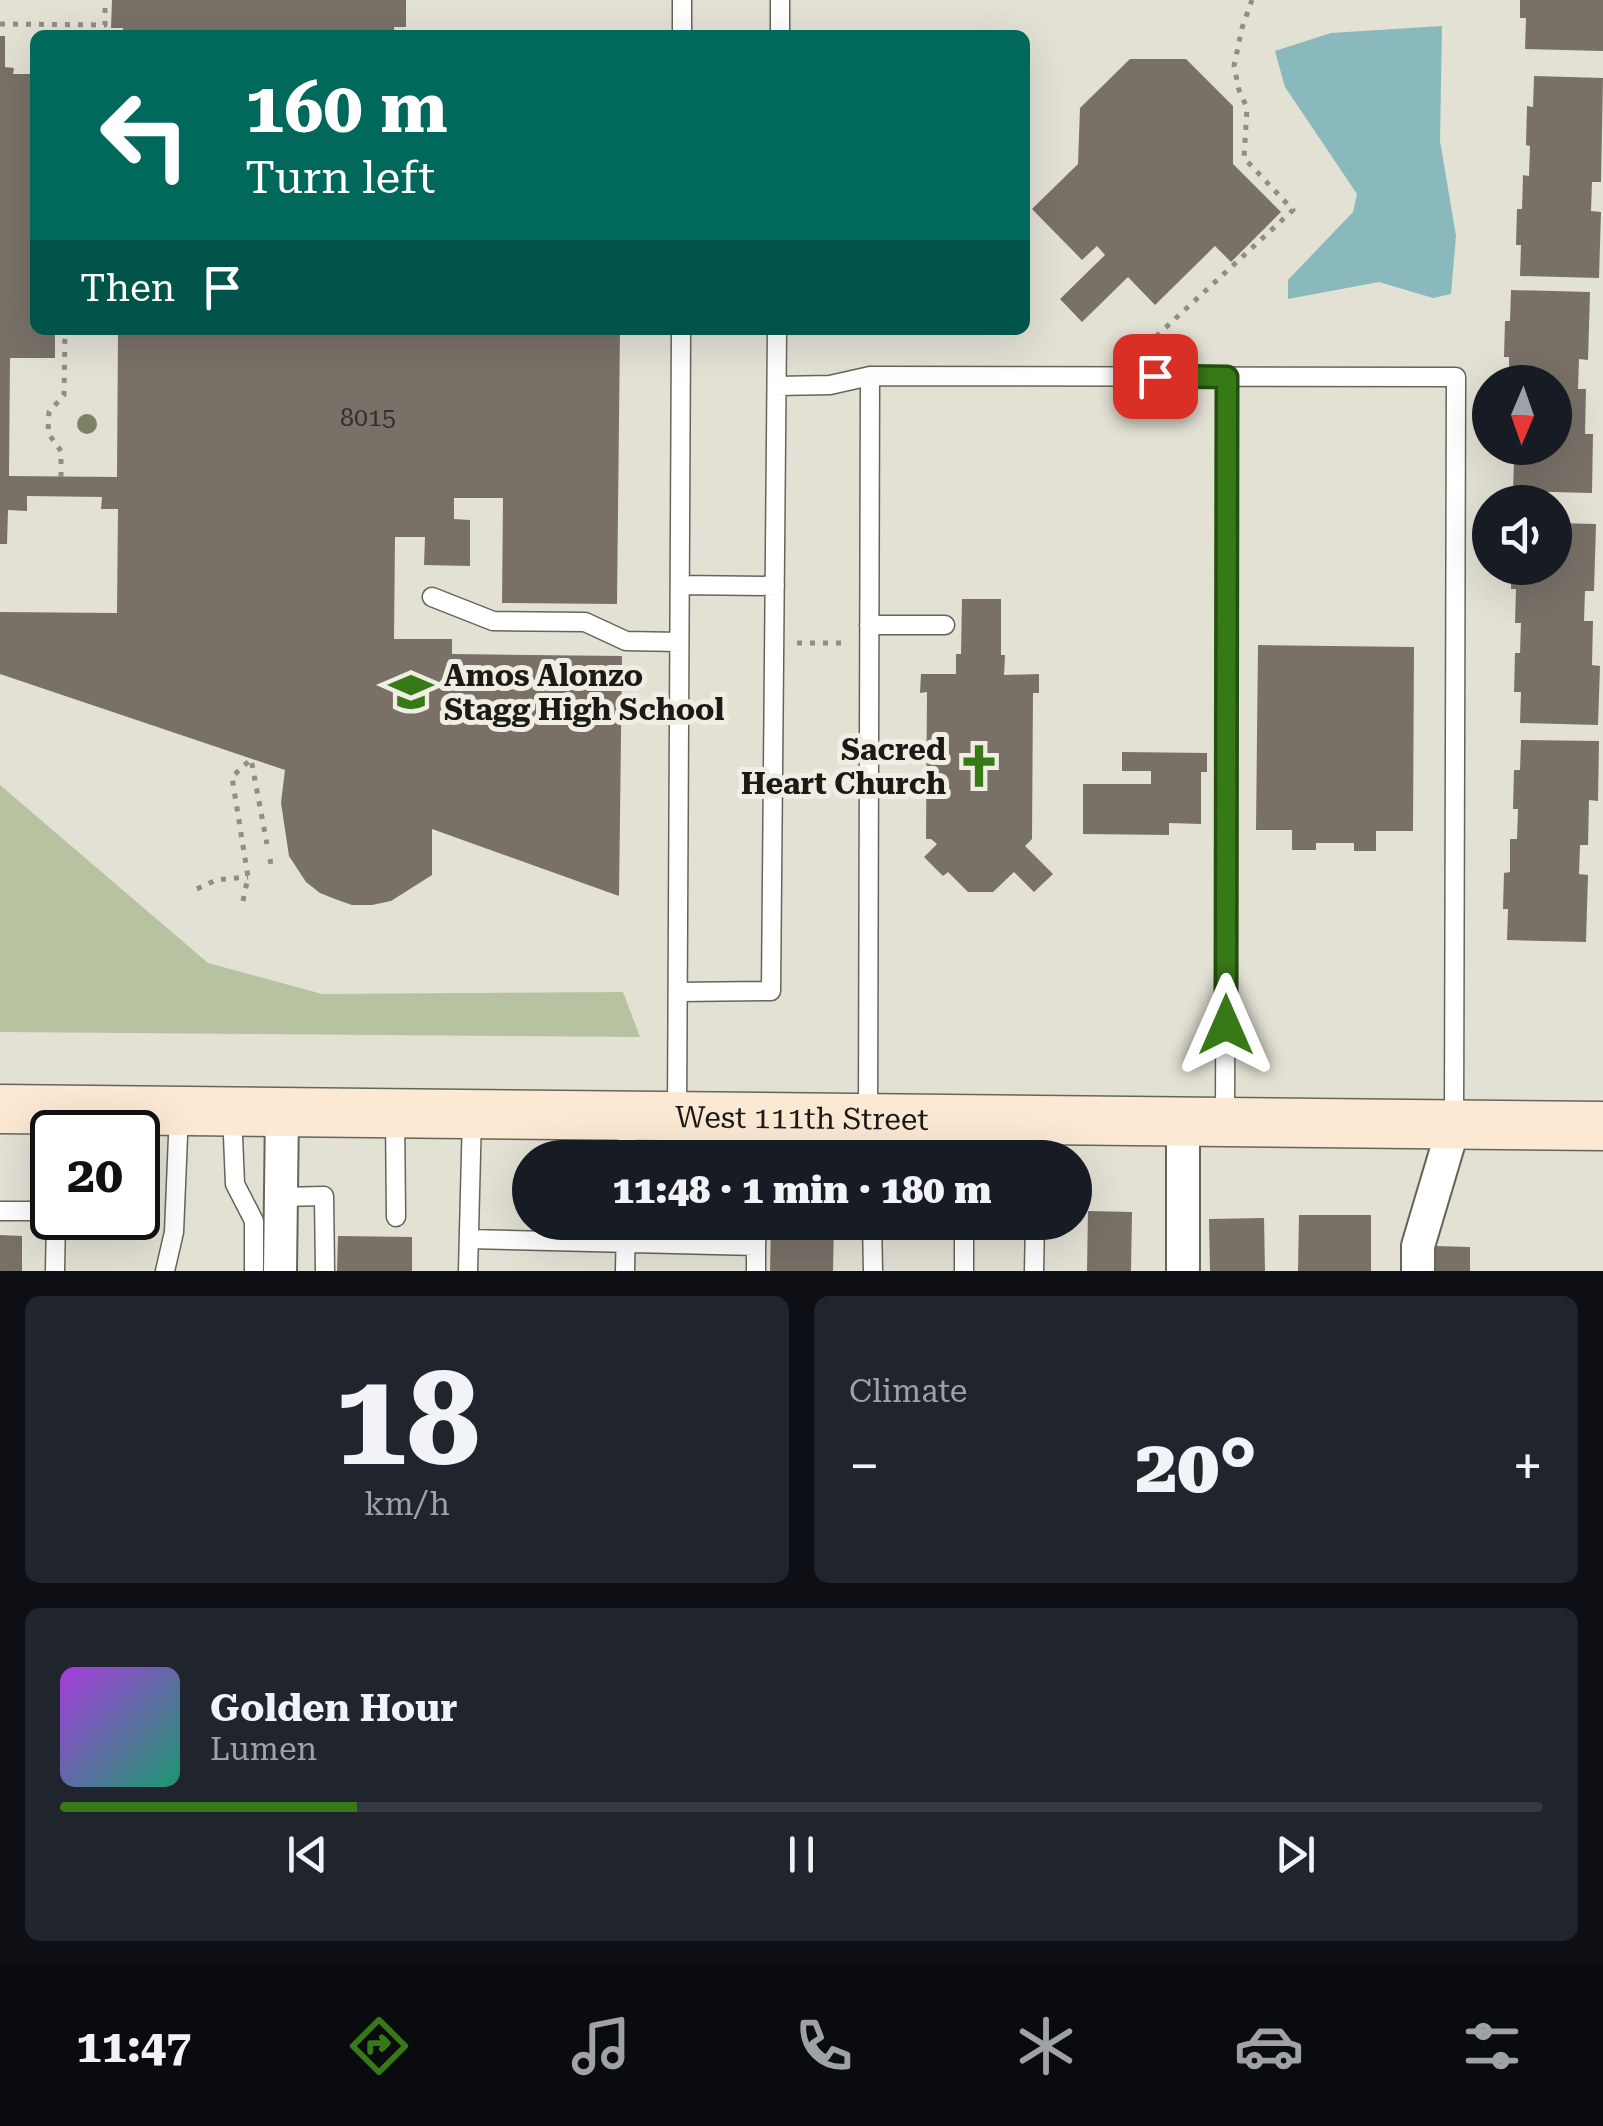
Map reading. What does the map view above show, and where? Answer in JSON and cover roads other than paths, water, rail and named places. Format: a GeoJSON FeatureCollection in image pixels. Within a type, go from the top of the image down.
{"type":"FeatureCollection","features":[{"type":"Feature","properties":{"kind":"main road","name":"West 111th Street"},"geometry":{"type":"LineString","coordinates":[[0,1109],[30,1113]]}},
{"type":"Feature","properties":{"kind":"main road","name":"West 111th Street"},"geometry":{"type":"LineString","coordinates":[[160,1113],[472,1114],[628,1137],[726,1133],[868,1118],[963,1139],[1036,1139],[1204,1122],[1603,1126]]}},
{"type":"Feature","properties":{"kind":"street"},"geometry":{"type":"LineString","coordinates":[[280,1271],[282,1112]]}},
{"type":"Feature","properties":{"kind":"street"},"geometry":{"type":"LineString","coordinates":[[1183,1271],[1204,1122]]}},
{"type":"Feature","properties":{"kind":"street"},"geometry":{"type":"LineString","coordinates":[[1418,1271],[1418,1246],[1454,1125]]}},
{"type":"Feature","properties":{"kind":"lane"},"geometry":{"type":"LineString","coordinates":[[682,0],[682,30]]}},
{"type":"Feature","properties":{"kind":"lane"},"geometry":{"type":"LineString","coordinates":[[780,0],[780,30]]}},
{"type":"Feature","properties":{"kind":"lane"},"geometry":{"type":"LineString","coordinates":[[681,335],[678,992],[726,1133]]}},
{"type":"Feature","properties":{"kind":"lane"},"geometry":{"type":"LineString","coordinates":[[678,992],[771,991],[777,335]]}},
{"type":"Feature","properties":{"kind":"lane"},"geometry":{"type":"LineString","coordinates":[[777,386],[830,385],[870,376],[1456,377],[1454,1125]]}},
{"type":"Feature","properties":{"kind":"lane"},"geometry":{"type":"LineString","coordinates":[[868,1118],[870,376]]}},
{"type":"Feature","properties":{"kind":"lane"},"geometry":{"type":"LineString","coordinates":[[1204,1122],[1226,625],[1227,377]]}},
{"type":"Feature","properties":{"kind":"lane"},"geometry":{"type":"LineString","coordinates":[[680,586],[775,586]]}},
{"type":"Feature","properties":{"kind":"lane"},"geometry":{"type":"LineString","coordinates":[[432,597],[493,621],[585,622],[626,640],[680,642]]}},
{"type":"Feature","properties":{"kind":"lane"},"geometry":{"type":"LineString","coordinates":[[869,634],[945,625]]}},
{"type":"Feature","properties":{"kind":"lane"},"geometry":{"type":"LineString","coordinates":[[165,1271],[174,1232],[178,1111]]}},
{"type":"Feature","properties":{"kind":"lane"},"geometry":{"type":"LineString","coordinates":[[232,1112],[235,1184],[254,1220],[254,1271]]}},
{"type":"Feature","properties":{"kind":"lane"},"geometry":{"type":"LineString","coordinates":[[395,1114],[396,1217]]}},
{"type":"Feature","properties":{"kind":"lane"},"geometry":{"type":"LineString","coordinates":[[468,1271],[472,1114]]}},
{"type":"Feature","properties":{"kind":"lane"},"geometry":{"type":"LineString","coordinates":[[281,1197],[324,1196],[325,1271]]}},
{"type":"Feature","properties":{"kind":"lane"},"geometry":{"type":"LineString","coordinates":[[0,1211],[30,1213]]}},
{"type":"Feature","properties":{"kind":"lane"},"geometry":{"type":"LineString","coordinates":[[469,1239],[756,1246]]}},
{"type":"Feature","properties":{"kind":"lane"},"geometry":{"type":"LineString","coordinates":[[54,1240],[55,1271]]}},
{"type":"Feature","properties":{"kind":"lane"},"geometry":{"type":"LineString","coordinates":[[716,1240],[716,1245]]}},
{"type":"Feature","properties":{"kind":"lane"},"geometry":{"type":"LineString","coordinates":[[756,1240],[756,1271]]}},
{"type":"Feature","properties":{"kind":"lane"},"geometry":{"type":"LineString","coordinates":[[872,1240],[873,1271]]}},
{"type":"Feature","properties":{"kind":"lane"},"geometry":{"type":"LineString","coordinates":[[964,1240],[964,1271]]}},
{"type":"Feature","properties":{"kind":"lane"},"geometry":{"type":"LineString","coordinates":[[1034,1271],[1035,1240]]}},
{"type":"Feature","properties":{"kind":"lane"},"geometry":{"type":"LineString","coordinates":[[625,1271],[626,1243]]}},
{"type":"Feature","properties":{"kind":"water"},"geometry":{"type":"Polygon","coordinates":[[[1442,26],[1440,141],[1456,236],[1451,294],[1433,298],[1379,282],[1288,299],[1288,280],[1353,212],[1357,194],[1285,87],[1275,51],[1331,33],[1442,26]]]}},
{"type":"Feature","properties":{"kind":"place","name":"Amos Alonzo Stagg High School"},"geometry":{"type":"Point","coordinates":[411,692]}},
{"type":"Feature","properties":{"kind":"place","name":"Sacred Heart Church"},"geometry":{"type":"Point","coordinates":[979,766]}}]}
